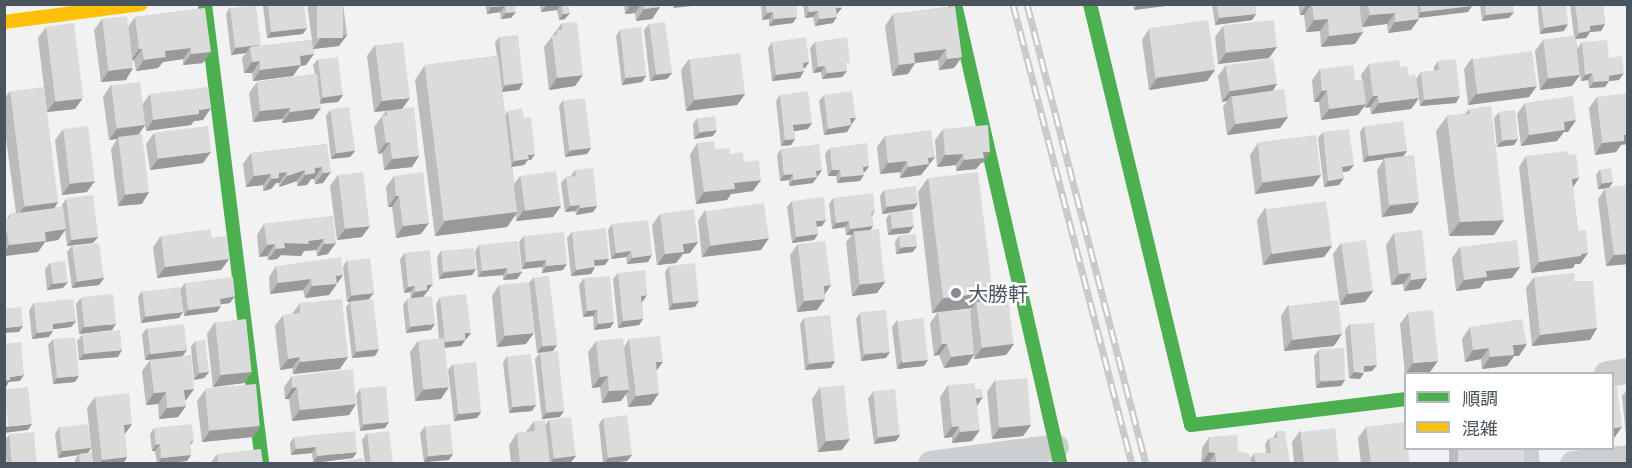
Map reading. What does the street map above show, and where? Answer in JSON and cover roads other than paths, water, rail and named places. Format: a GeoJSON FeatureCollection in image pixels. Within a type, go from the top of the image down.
{"type":"FeatureCollection","features":[{"type":"Feature","properties":{"kind":"street"},"geometry":{"type":"LineString","coordinates":[[4,22],[141,4]]}},
{"type":"Feature","properties":{"kind":"street"},"geometry":{"type":"LineString","coordinates":[[205,4],[262,464]]}},
{"type":"Feature","properties":{"kind":"street"},"geometry":{"type":"LineString","coordinates":[[931,464],[1058,455],[955,4]]}},
{"type":"Feature","properties":{"kind":"street"},"geometry":{"type":"LineString","coordinates":[[1090,4],[1191,425],[1404,399]]}},
{"type":"Feature","properties":{"kind":"street"},"geometry":{"type":"LineString","coordinates":[[1573,464],[1628,458]]}},
{"type":"Feature","properties":{"kind":"railway"},"geometry":{"type":"LineString","coordinates":[[1013,4],[1132,464]]}},
{"type":"Feature","properties":{"kind":"railway"},"geometry":{"type":"LineString","coordinates":[[1027,4],[1146,464]]}},
{"type":"Feature","properties":{"kind":"place","name":"大勝軒"},"geometry":{"type":"Point","coordinates":[956,293]}}]}
